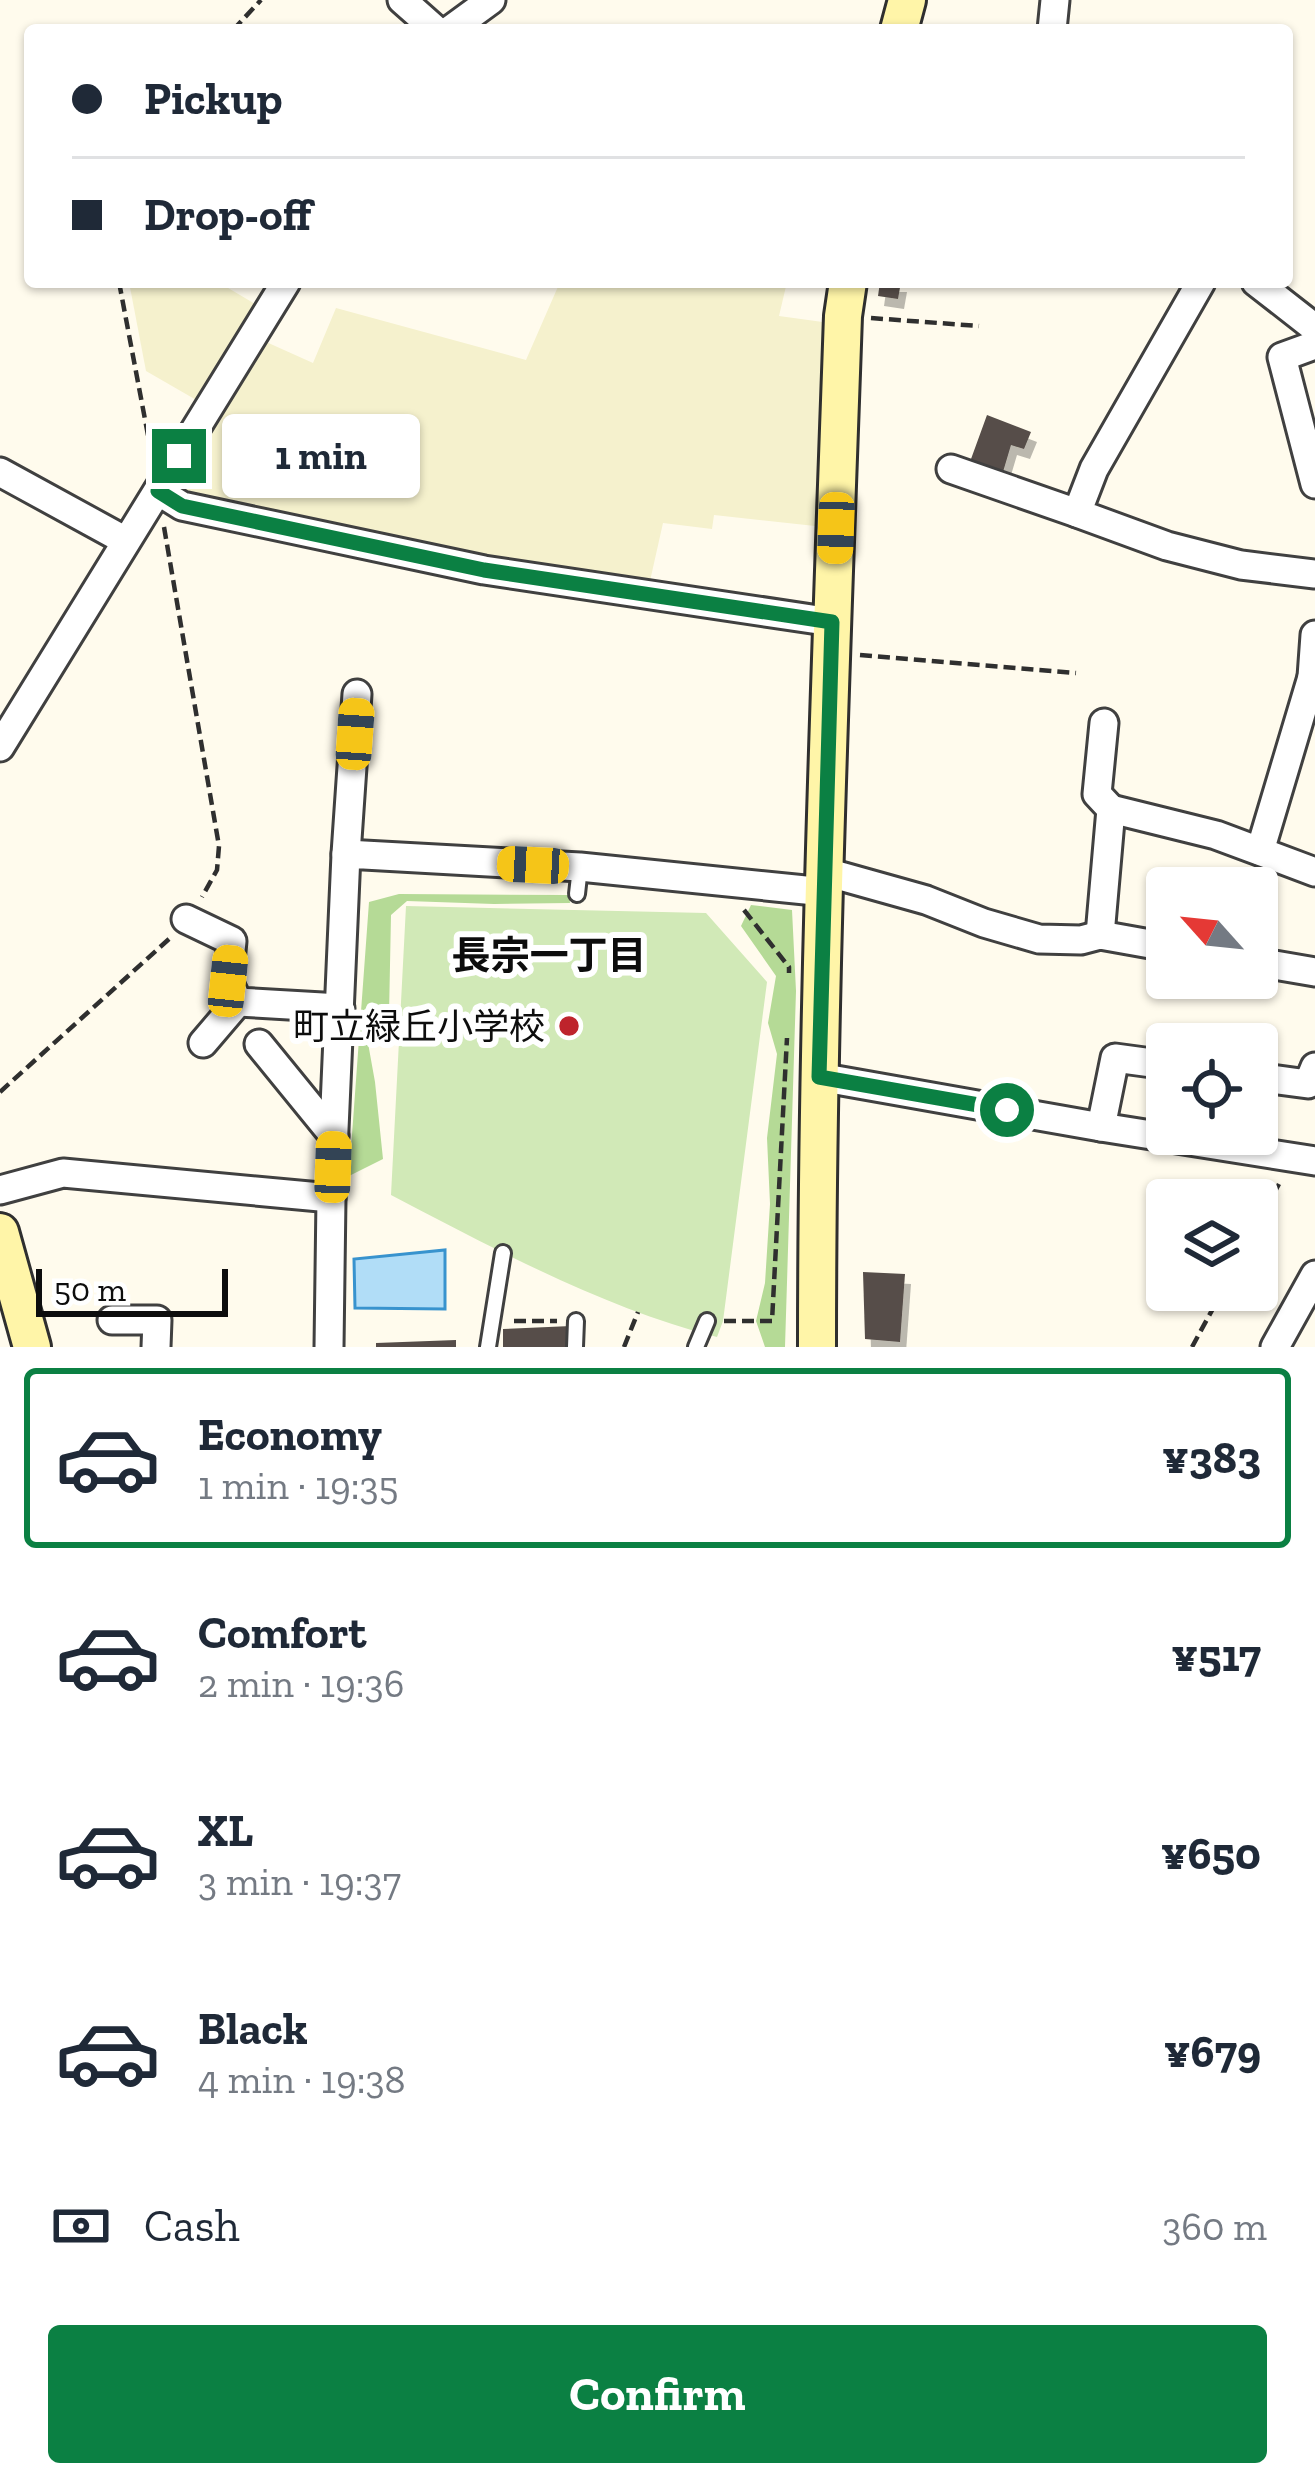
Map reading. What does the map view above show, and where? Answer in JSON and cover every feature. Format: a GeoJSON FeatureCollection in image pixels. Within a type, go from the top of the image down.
{"type":"FeatureCollection","features":[{"type":"Feature","properties":{"kind":"street"},"geometry":{"type":"LineString","coordinates":[[402,0],[429,24]]}},
{"type":"Feature","properties":{"kind":"street"},"geometry":{"type":"LineString","coordinates":[[460,24],[491,0]]}},
{"type":"Feature","properties":{"kind":"street"},"geometry":{"type":"LineString","coordinates":[[0,747],[282,288]]}},
{"type":"Feature","properties":{"kind":"street"},"geometry":{"type":"LineString","coordinates":[[1077,513],[1094,469],[1198,288]]}},
{"type":"Feature","properties":{"kind":"street"},"geometry":{"type":"LineString","coordinates":[[1264,288],[1315,328]]}},
{"type":"Feature","properties":{"kind":"street"},"geometry":{"type":"LineString","coordinates":[[817,1347],[819,1077],[845,299]]}},
{"type":"Feature","properties":{"kind":"street"},"geometry":{"type":"LineString","coordinates":[[1315,345],[1282,357],[1315,484]]}},
{"type":"Feature","properties":{"kind":"street"},"geometry":{"type":"LineString","coordinates":[[951,470],[1167,546],[1222,561],[1315,574]]}},
{"type":"Feature","properties":{"kind":"street"},"geometry":{"type":"LineString","coordinates":[[0,472],[126,541]]}},
{"type":"Feature","properties":{"kind":"street"},"geometry":{"type":"LineString","coordinates":[[158,491],[182,506],[832,638]]}},
{"type":"Feature","properties":{"kind":"street"},"geometry":{"type":"LineString","coordinates":[[1259,851],[1314,677],[1315,634]]}},
{"type":"Feature","properties":{"kind":"street"},"geometry":{"type":"LineString","coordinates":[[329,1347],[346,854],[357,694]]}},
{"type":"Feature","properties":{"kind":"street"},"geometry":{"type":"LineString","coordinates":[[1103,723],[1097,794],[1111,809],[1216,835],[1315,872]]}},
{"type":"Feature","properties":{"kind":"street"},"geometry":{"type":"LineString","coordinates":[[1100,935],[1111,809]]}},
{"type":"Feature","properties":{"kind":"street"},"geometry":{"type":"LineString","coordinates":[[346,854],[578,880],[826,882],[926,900],[1039,939],[1082,940],[1100,935],[1146,943]]}},
{"type":"Feature","properties":{"kind":"street"},"geometry":{"type":"LineString","coordinates":[[186,919],[232,941],[228,981],[238,1002]]}},
{"type":"Feature","properties":{"kind":"street"},"geometry":{"type":"LineString","coordinates":[[1278,966],[1315,972]]}},
{"type":"Feature","properties":{"kind":"street"},"geometry":{"type":"LineString","coordinates":[[238,1002],[340,1008]]}},
{"type":"Feature","properties":{"kind":"street"},"geometry":{"type":"LineString","coordinates":[[203,1042],[238,1002]]}},
{"type":"Feature","properties":{"kind":"street"},"geometry":{"type":"LineString","coordinates":[[259,1044],[334,1136]]}},
{"type":"Feature","properties":{"kind":"street"},"geometry":{"type":"LineString","coordinates":[[1101,1127],[1115,1058],[1146,1062]]}},
{"type":"Feature","properties":{"kind":"street"},"geometry":{"type":"LineString","coordinates":[[1278,1080],[1308,1084],[1315,1067]]}},
{"type":"Feature","properties":{"kind":"street"},"geometry":{"type":"LineString","coordinates":[[819,1077],[1315,1161]]}},
{"type":"Feature","properties":{"kind":"street"},"geometry":{"type":"LineString","coordinates":[[0,1190],[63,1173],[332,1198]]}},
{"type":"Feature","properties":{"kind":"street"},"geometry":{"type":"LineString","coordinates":[[0,1232],[32,1347]]}},
{"type":"Feature","properties":{"kind":"street"},"geometry":{"type":"LineString","coordinates":[[1275,1347],[1315,1275]]}},
{"type":"Feature","properties":{"kind":"street"},"geometry":{"type":"LineString","coordinates":[[112,1320],[157,1320],[156,1347]]}},
{"type":"Feature","properties":{"kind":"lane"},"geometry":{"type":"LineString","coordinates":[[488,1347],[503,1252]]}},
{"type":"Feature","properties":{"kind":"lane"},"geometry":{"type":"LineString","coordinates":[[575,1347],[576,1321]]}},
{"type":"Feature","properties":{"kind":"lane"},"geometry":{"type":"LineString","coordinates":[[696,1347],[706,1321]]}},
{"type":"Feature","properties":{"kind":"path"},"geometry":{"type":"LineString","coordinates":[[238,24],[262,0]]}},
{"type":"Feature","properties":{"kind":"path"},"geometry":{"type":"LineString","coordinates":[[0,1092],[162,947],[218,870],[219,846],[120,288]]}},
{"type":"Feature","properties":{"kind":"path"},"geometry":{"type":"LineString","coordinates":[[845,299],[980,326]]}},
{"type":"Feature","properties":{"kind":"path"},"geometry":{"type":"LineString","coordinates":[[832,638],[1076,673]]}},
{"type":"Feature","properties":{"kind":"path"},"geometry":{"type":"LineString","coordinates":[[743,908],[788,967],[789,986]]}},
{"type":"Feature","properties":{"kind":"path"},"geometry":{"type":"LineString","coordinates":[[706,1321],[772,1321],[788,1028]]}},
{"type":"Feature","properties":{"kind":"path"},"geometry":{"type":"LineString","coordinates":[[1278,1185],[1285,1172]]}},
{"type":"Feature","properties":{"kind":"path"},"geometry":{"type":"LineString","coordinates":[[1192,1347],[1211,1311]]}},
{"type":"Feature","properties":{"kind":"path"},"geometry":{"type":"LineString","coordinates":[[623,1347],[638,1312]]}},
{"type":"Feature","properties":{"kind":"path"},"geometry":{"type":"LineString","coordinates":[[490,1321],[576,1321]]}},
{"type":"Feature","properties":{"kind":"shaded area"},"geometry":{"type":"Polygon","coordinates":[[[130,288],[228,288],[257,305],[198,401],[146,371],[130,288]]]}},
{"type":"Feature","properties":{"kind":"shaded area"},"geometry":{"type":"Polygon","coordinates":[[[557,288],[786,288],[779,316],[830,323],[815,526],[714,515],[712,529],[663,523],[650,581],[485,562],[183,496],[174,484],[264,341],[313,363],[336,308],[526,360],[557,288]]]}},
{"type":"Feature","properties":{"kind":"green space"},"geometry":{"type":"Polygon","coordinates":[[[399,894],[569,895],[570,903],[407,901],[391,915],[389,1015],[368,1043],[383,1159],[349,1176],[369,902],[399,894]]]}},
{"type":"Feature","properties":{"kind":"green space"},"geometry":{"type":"Polygon","coordinates":[[[751,905],[792,910],[796,991],[785,1347],[765,1347],[756,1321],[765,1283],[770,1204],[767,1138],[777,1054],[768,1023],[776,976],[741,926],[751,905]]]}},
{"type":"Feature","properties":{"kind":"green space"},"geometry":{"type":"Polygon","coordinates":[[[406,906],[706,913],[767,982],[723,1321],[717,1337],[592,1294],[391,1195],[406,906]]]}},
{"type":"Feature","properties":{"kind":"water"},"geometry":{"type":"Polygon","coordinates":[[[445,1250],[445,1309],[355,1308],[354,1259],[445,1250]]]}},
{"type":"Feature","properties":{"kind":"building"},"geometry":{"type":"Polygon","coordinates":[[[879,288],[900,288],[898,299],[878,296],[879,288]]]}},
{"type":"Feature","properties":{"kind":"building"},"geometry":{"type":"Polygon","coordinates":[[[987,415],[1031,432],[1024,449],[1011,445],[1000,482],[967,470],[987,415]]]}},
{"type":"Feature","properties":{"kind":"building"},"geometry":{"type":"Polygon","coordinates":[[[863,1272],[905,1274],[900,1342],[865,1339],[863,1272]]]}},
{"type":"Feature","properties":{"kind":"building"},"geometry":{"type":"Polygon","coordinates":[[[571,1326],[570,1347],[503,1347],[503,1329],[571,1326]]]}},
{"type":"Feature","properties":{"kind":"building"},"geometry":{"type":"Polygon","coordinates":[[[456,1340],[456,1347],[376,1347],[376,1343],[456,1340]]]}},
{"type":"Feature","properties":{"kind":"place","name":"町立緑丘小学校"},"geometry":{"type":"Point","coordinates":[569,1026]}},
{"type":"Feature","properties":{"kind":"district","name":"長宗一丁目"},"geometry":{"type":"Point","coordinates":[549,955]}},
{"type":"Feature","properties":{"kind":"route"},"geometry":{"type":"LineString","coordinates":[[179,456],[158,491],[182,506],[484,570],[832,622],[819,1077],[1007,1110]]}}]}
